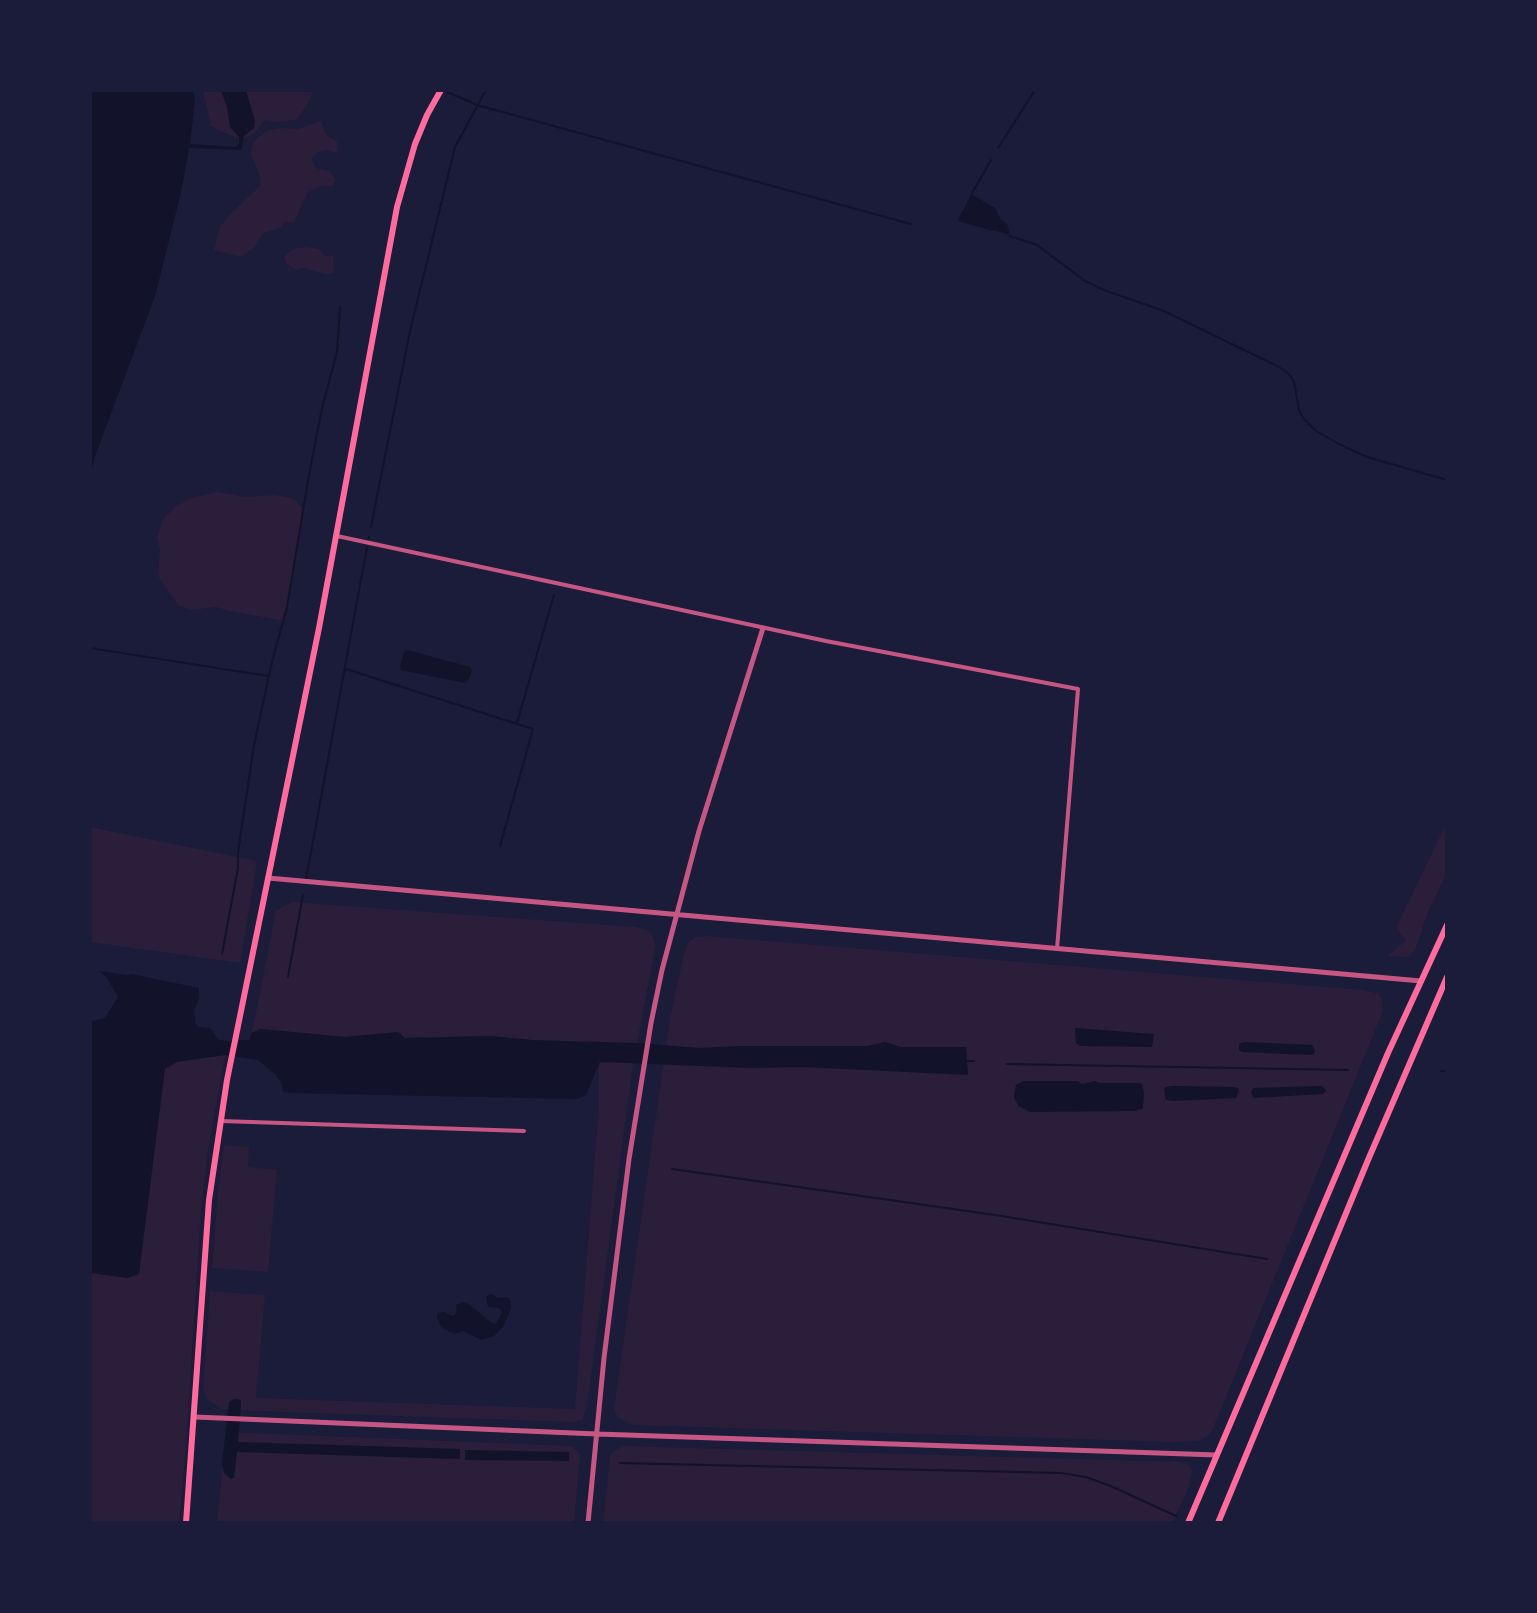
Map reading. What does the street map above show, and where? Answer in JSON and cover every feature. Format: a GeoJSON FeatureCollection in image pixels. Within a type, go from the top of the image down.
{"type":"FeatureCollection","features":[{"type":"Feature","properties":{"kind":"main road"},"geometry":{"type":"LineString","coordinates":[[186,1523],[209,1200],[227,1080],[337,536],[397,207],[415,144],[441,91]]}},
{"type":"Feature","properties":{"kind":"main road"},"geometry":{"type":"LineString","coordinates":[[1188,1523],[1388,1053],[1447,925]]}},
{"type":"Feature","properties":{"kind":"main road"},"geometry":{"type":"LineString","coordinates":[[1218,1523],[1447,977]]}},
{"type":"Feature","properties":{"kind":"street"},"geometry":{"type":"LineString","coordinates":[[337,536],[763,628],[1078,689],[1057,949]]}},
{"type":"Feature","properties":{"kind":"street"},"geometry":{"type":"LineString","coordinates":[[588,1523],[604,1358],[629,1159],[651,1023],[699,831],[763,628]]}},
{"type":"Feature","properties":{"kind":"street"},"geometry":{"type":"LineString","coordinates":[[268,878],[1421,981]]}},
{"type":"Feature","properties":{"kind":"street"},"geometry":{"type":"LineString","coordinates":[[221,1121],[524,1131]]}},
{"type":"Feature","properties":{"kind":"street"},"geometry":{"type":"LineString","coordinates":[[195,1417],[1217,1455]]}},
{"type":"Feature","properties":{"kind":"shaded area"},"geometry":{"type":"Polygon","coordinates":[[[90,90],[193,90],[195,100],[190,144],[236,147],[239,144],[239,137],[230,127],[221,90],[246,90],[255,121],[254,128],[244,136],[241,150],[189,148],[155,296],[95,456],[90,478],[90,90]]]}},
{"type":"Feature","properties":{"kind":"shaded area"},"geometry":{"type":"Polygon","coordinates":[[[203,90],[314,90],[296,120],[265,120],[255,133],[241,140],[211,126],[203,90]]]}},
{"type":"Feature","properties":{"kind":"shaded area"},"geometry":{"type":"Polygon","coordinates":[[[321,121],[326,134],[337,142],[338,153],[327,150],[318,152],[311,159],[316,168],[330,171],[335,179],[333,186],[321,186],[307,193],[294,223],[285,222],[281,228],[263,233],[254,248],[241,257],[214,250],[220,227],[261,185],[251,154],[253,142],[266,131],[298,129],[321,121]]]}},
{"type":"Feature","properties":{"kind":"shaded area"},"geometry":{"type":"Polygon","coordinates":[[[971,194],[995,208],[1007,224],[1010,235],[959,220],[971,194]]]}},
{"type":"Feature","properties":{"kind":"shaded area"},"geometry":{"type":"Polygon","coordinates":[[[306,247],[319,249],[325,256],[333,256],[334,272],[328,275],[304,268],[296,270],[287,264],[284,258],[287,253],[306,247]]]}},
{"type":"Feature","properties":{"kind":"shaded area"},"geometry":{"type":"Polygon","coordinates":[[[217,492],[245,497],[275,495],[294,499],[303,509],[285,621],[216,607],[191,610],[179,606],[158,576],[160,550],[157,537],[163,519],[191,498],[217,492]]]}},
{"type":"Feature","properties":{"kind":"shaded area"},"geometry":{"type":"Polygon","coordinates":[[[407,650],[470,667],[472,671],[468,681],[465,683],[401,670],[407,650]]]}},
{"type":"Feature","properties":{"kind":"shaded area"},"geometry":{"type":"Polygon","coordinates":[[[1447,822],[1447,873],[1428,912],[1416,947],[1410,956],[1386,956],[1406,941],[1396,928],[1447,822]]]}},
{"type":"Feature","properties":{"kind":"shaded area"},"geometry":{"type":"Polygon","coordinates":[[[90,827],[257,861],[240,963],[90,942],[90,827]]]}},
{"type":"Feature","properties":{"kind":"shaded area"},"geometry":{"type":"Polygon","coordinates":[[[292,902],[635,927],[651,933],[656,945],[633,1064],[587,1406],[582,1420],[255,1411],[221,1409],[207,1399],[203,1389],[210,1291],[265,1295],[256,1398],[575,1409],[599,1106],[599,1062],[531,1040],[491,1036],[405,1038],[398,1032],[345,1037],[260,1029],[252,1033],[276,910],[292,902]]]}},
{"type":"Feature","properties":{"kind":"shaded area"},"geometry":{"type":"Polygon","coordinates":[[[695,937],[1363,990],[1381,997],[1381,1016],[1212,1431],[1198,1441],[1171,1442],[634,1425],[620,1419],[614,1408],[670,1019],[688,943],[695,937]]]}},
{"type":"Feature","properties":{"kind":"shaded area"},"geometry":{"type":"Polygon","coordinates":[[[100,971],[199,988],[194,1010],[195,1023],[199,1027],[210,1028],[219,1040],[227,1041],[249,1040],[252,1033],[260,1029],[345,1037],[398,1032],[405,1038],[491,1036],[700,1048],[868,1046],[885,1042],[901,1047],[966,1047],[968,1075],[600,1062],[586,1095],[577,1099],[291,1093],[283,1092],[275,1074],[258,1060],[225,1055],[177,1062],[165,1069],[139,1274],[128,1278],[90,1273],[90,1022],[105,1018],[118,997],[100,971]]]}},
{"type":"Feature","properties":{"kind":"shaded area"},"geometry":{"type":"Polygon","coordinates":[[[1075,1028],[1154,1034],[1152,1047],[1080,1046],[1076,1043],[1075,1028]]]}},
{"type":"Feature","properties":{"kind":"shaded area"},"geometry":{"type":"Polygon","coordinates":[[[90,1041],[225,1056],[201,1210],[179,1523],[90,1523],[90,1041]]]}},
{"type":"Feature","properties":{"kind":"shaded area"},"geometry":{"type":"Polygon","coordinates":[[[1239,1044],[1312,1045],[1315,1050],[1311,1055],[1242,1052],[1239,1044]]]}},
{"type":"Feature","properties":{"kind":"shaded area"},"geometry":{"type":"Polygon","coordinates":[[[1023,1081],[1139,1083],[1144,1093],[1143,1108],[1135,1111],[1030,1112],[1018,1106],[1014,1097],[1016,1085],[1023,1081]]]}},
{"type":"Feature","properties":{"kind":"shaded area"},"geometry":{"type":"Polygon","coordinates":[[[1322,1086],[1326,1090],[1323,1094],[1254,1098],[1251,1093],[1253,1088],[1322,1086]]]}},
{"type":"Feature","properties":{"kind":"shaded area"},"geometry":{"type":"Polygon","coordinates":[[[1165,1087],[1233,1087],[1239,1091],[1236,1098],[1166,1100],[1165,1087]]]}},
{"type":"Feature","properties":{"kind":"shaded area"},"geometry":{"type":"Polygon","coordinates":[[[224,1145],[249,1147],[248,1167],[277,1170],[268,1272],[212,1268],[224,1145]]]}},
{"type":"Feature","properties":{"kind":"shaded area"},"geometry":{"type":"Polygon","coordinates":[[[492,1294],[497,1298],[510,1298],[511,1308],[503,1327],[494,1336],[481,1340],[463,1331],[455,1334],[439,1323],[438,1313],[454,1316],[456,1305],[462,1302],[496,1324],[502,1312],[499,1308],[488,1307],[486,1298],[492,1294]]]}},
{"type":"Feature","properties":{"kind":"shaded area"},"geometry":{"type":"Polygon","coordinates":[[[241,1400],[238,1442],[460,1449],[460,1459],[237,1452],[234,1478],[231,1479],[224,1473],[222,1464],[229,1402],[241,1400]]]}},
{"type":"Feature","properties":{"kind":"shaded area"},"geometry":{"type":"Polygon","coordinates":[[[226,1432],[572,1446],[580,1454],[574,1523],[217,1523],[226,1432]]]}},
{"type":"Feature","properties":{"kind":"shaded area"},"geometry":{"type":"Polygon","coordinates":[[[623,1446],[1183,1462],[1192,1471],[1189,1487],[1172,1523],[603,1523],[610,1457],[612,1452],[623,1446]]]}},
{"type":"Feature","properties":{"kind":"shaded area"},"geometry":{"type":"Polygon","coordinates":[[[465,1450],[569,1452],[569,1461],[465,1460],[465,1450]]]}},
{"type":"Feature","properties":{"kind":"waterway"},"geometry":{"type":"LineString","coordinates":[[443,90],[477,105],[911,224]]}},
{"type":"Feature","properties":{"kind":"waterway"},"geometry":{"type":"LineString","coordinates":[[371,527],[410,331],[455,147],[486,90]]}},
{"type":"Feature","properties":{"kind":"waterway"},"geometry":{"type":"LineString","coordinates":[[998,148],[1035,90]]}},
{"type":"Feature","properties":{"kind":"waterway"},"geometry":{"type":"LineString","coordinates":[[972,193],[991,160]]}},
{"type":"Feature","properties":{"kind":"waterway"},"geometry":{"type":"LineString","coordinates":[[964,210],[959,220],[993,230]]}},
{"type":"Feature","properties":{"kind":"waterway"},"geometry":{"type":"LineString","coordinates":[[1010,236],[1037,245],[1085,281],[1164,311],[1279,367],[1294,382],[1303,418],[1316,431],[1341,445],[1367,457],[1447,480]]}},
{"type":"Feature","properties":{"kind":"waterway"},"geometry":{"type":"LineString","coordinates":[[222,954],[238,868],[254,745],[287,607],[322,408],[337,352],[340,307]]}},
{"type":"Feature","properties":{"kind":"waterway"},"geometry":{"type":"LineString","coordinates":[[306,879],[367,547]]}},
{"type":"Feature","properties":{"kind":"waterway"},"geometry":{"type":"LineString","coordinates":[[517,723],[554,595]]}},
{"type":"Feature","properties":{"kind":"waterway"},"geometry":{"type":"LineString","coordinates":[[90,648],[268,676]]}},
{"type":"Feature","properties":{"kind":"waterway"},"geometry":{"type":"LineString","coordinates":[[346,669],[533,729],[500,846]]}},
{"type":"Feature","properties":{"kind":"waterway"},"geometry":{"type":"LineString","coordinates":[[288,977],[303,895]]}},
{"type":"Feature","properties":{"kind":"waterway"},"geometry":{"type":"LineString","coordinates":[[967,1061],[974,1061]]}},
{"type":"Feature","properties":{"kind":"waterway"},"geometry":{"type":"LineString","coordinates":[[1007,1064],[1348,1070]]}},
{"type":"Feature","properties":{"kind":"waterway"},"geometry":{"type":"LineString","coordinates":[[1441,1071],[1447,1071]]}},
{"type":"Feature","properties":{"kind":"waterway"},"geometry":{"type":"LineString","coordinates":[[672,1169],[995,1215],[1267,1259]]}},
{"type":"Feature","properties":{"kind":"waterway"},"geometry":{"type":"LineString","coordinates":[[620,1463],[1061,1473],[1086,1477],[1113,1487],[1176,1516]]}}]}
